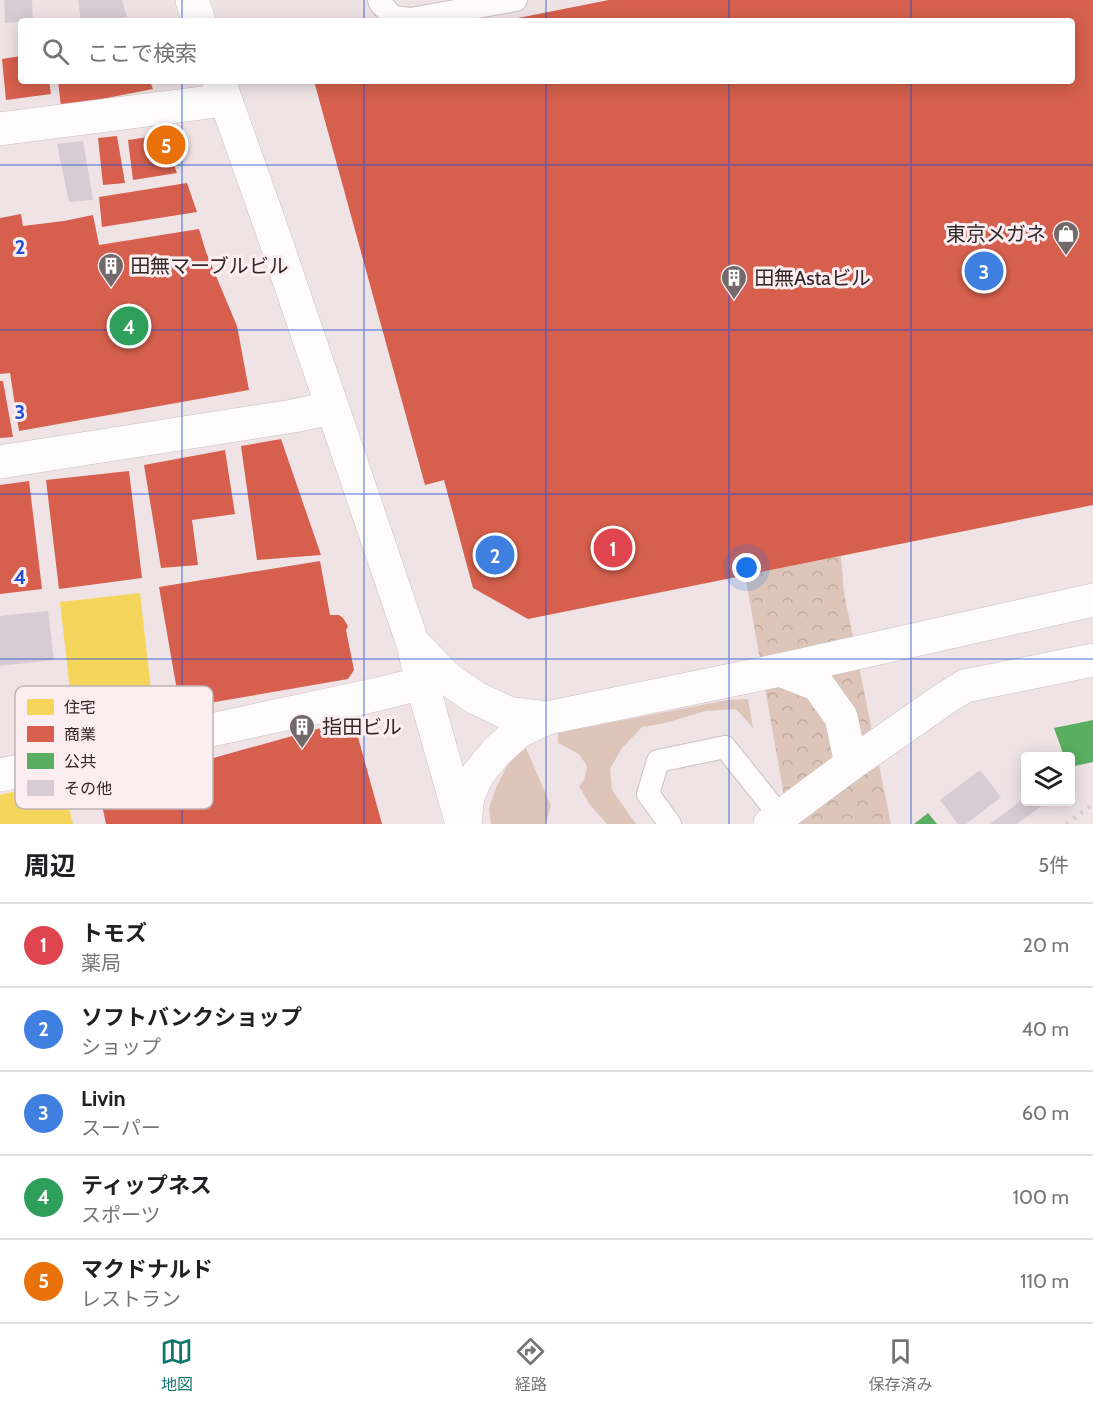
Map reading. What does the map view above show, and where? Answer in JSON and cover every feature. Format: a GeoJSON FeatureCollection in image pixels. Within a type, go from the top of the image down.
{"type":"FeatureCollection","features":[{"type":"Feature","properties":{"kind":"street"},"geometry":{"type":"LineString","coordinates":[[192,0],[198,18]]}},
{"type":"Feature","properties":{"kind":"street"},"geometry":{"type":"LineString","coordinates":[[0,129],[222,91],[274,236],[413,644],[463,824]]}},
{"type":"Feature","properties":{"kind":"street"},"geometry":{"type":"LineString","coordinates":[[0,462],[332,408]]}},
{"type":"Feature","properties":{"kind":"street"},"geometry":{"type":"LineString","coordinates":[[463,824],[468,796],[478,774],[496,752],[518,732],[547,718],[780,670],[1093,600]]}},
{"type":"Feature","properties":{"kind":"street"},"geometry":{"type":"LineString","coordinates":[[413,644],[448,680],[476,698],[508,713],[547,718]]}},
{"type":"Feature","properties":{"kind":"street"},"geometry":{"type":"LineString","coordinates":[[775,820],[851,764],[965,686],[1093,660]]}},
{"type":"Feature","properties":{"kind":"street"},"geometry":{"type":"LineString","coordinates":[[780,670],[818,685],[841,717],[851,764]]}},
{"type":"Feature","properties":{"kind":"street"},"geometry":{"type":"LineString","coordinates":[[213,730],[422,683]]}},
{"type":"Feature","properties":{"kind":"street"},"geometry":{"type":"LineString","coordinates":[[0,776],[15,773]]}},
{"type":"Feature","properties":{"kind":"lane"},"geometry":{"type":"LineString","coordinates":[[379,0],[393,17],[402,18]]}},
{"type":"Feature","properties":{"kind":"lane"},"geometry":{"type":"LineString","coordinates":[[417,18],[516,0]]}},
{"type":"Feature","properties":{"kind":"lane"},"geometry":{"type":"LineString","coordinates":[[670,824],[648,794],[658,761],[725,747],[775,820]]}},
{"type":"Feature","properties":{"kind":"green space"},"geometry":{"type":"Polygon","coordinates":[[[841,556],[844,593],[891,824],[789,824],[745,575],[841,556]]]}},
{"type":"Feature","properties":{"kind":"green space"},"geometry":{"type":"Polygon","coordinates":[[[748,699],[753,728],[736,709],[706,711],[642,727],[622,748],[610,769],[612,790],[636,824],[607,824],[590,805],[579,786],[584,780],[587,766],[579,754],[558,743],[558,733],[727,700],[748,699]]]}},
{"type":"Feature","properties":{"kind":"green space"},"geometry":{"type":"Polygon","coordinates":[[[526,748],[551,806],[545,824],[491,824],[489,808],[496,788],[507,766],[517,754],[526,748]]]}},
{"type":"Feature","properties":{"kind":"building: 住宅"},"geometry":{"type":"Polygon","coordinates":[[[140,593],[151,686],[69,686],[60,602],[140,593]]]}},
{"type":"Feature","properties":{"kind":"building: 住宅"},"geometry":{"type":"Polygon","coordinates":[[[15,791],[15,809],[69,809],[73,824],[0,824],[0,795],[15,791]]]}},
{"type":"Feature","properties":{"kind":"building: 商業","name":"田無Astaビル"},"geometry":{"type":"Polygon","coordinates":[[[609,0],[1093,0],[1093,505],[528,619],[473,588],[444,480],[425,485],[315,84],[1075,84],[1075,18],[518,18],[609,0]]]}},
{"type":"Feature","properties":{"kind":"building: 商業"},"geometry":{"type":"Polygon","coordinates":[[[18,56],[18,84],[49,84],[51,94],[6,100],[2,59],[18,56]]]}},
{"type":"Feature","properties":{"kind":"building: 商業"},"geometry":{"type":"Polygon","coordinates":[[[58,84],[151,84],[153,89],[61,107],[58,84]]]}},
{"type":"Feature","properties":{"kind":"building: 商業"},"geometry":{"type":"Polygon","coordinates":[[[162,135],[177,173],[133,180],[128,140],[162,135]]]}},
{"type":"Feature","properties":{"kind":"building: 商業"},"geometry":{"type":"Polygon","coordinates":[[[117,136],[125,183],[103,185],[98,138],[117,136]]]}},
{"type":"Feature","properties":{"kind":"building: 商業"},"geometry":{"type":"Polygon","coordinates":[[[187,183],[197,212],[102,227],[99,197],[187,183]]]}},
{"type":"Feature","properties":{"kind":"building: 商業","name":"田無マーブルビル"},"geometry":{"type":"Polygon","coordinates":[[[21,214],[23,226],[93,215],[99,245],[199,229],[206,252],[237,326],[249,390],[19,431],[10,373],[0,374],[0,218],[21,214]]]}},
{"type":"Feature","properties":{"kind":"building: 商業"},"geometry":{"type":"Polygon","coordinates":[[[0,381],[3,381],[13,437],[0,438],[0,381]]]}},
{"type":"Feature","properties":{"kind":"building: 商業"},"geometry":{"type":"Polygon","coordinates":[[[281,439],[321,555],[257,560],[241,446],[281,439]]]}},
{"type":"Feature","properties":{"kind":"building: 商業"},"geometry":{"type":"Polygon","coordinates":[[[225,450],[235,514],[192,520],[198,565],[161,568],[144,465],[225,450]]]}},
{"type":"Feature","properties":{"kind":"building: 商業"},"geometry":{"type":"Polygon","coordinates":[[[129,471],[142,578],[59,589],[46,480],[129,471]]]}},
{"type":"Feature","properties":{"kind":"building: 商業"},"geometry":{"type":"Polygon","coordinates":[[[29,481],[42,589],[0,594],[0,485],[29,481]]]}},
{"type":"Feature","properties":{"kind":"building: 商業"},"geometry":{"type":"Polygon","coordinates":[[[320,561],[330,615],[339,615],[348,626],[346,630],[354,670],[348,679],[213,702],[213,686],[176,686],[159,587],[320,561]]]}},
{"type":"Feature","properties":{"kind":"building: 商業","name":"指田ビル"},"geometry":{"type":"Polygon","coordinates":[[[353,719],[382,824],[106,824],[103,809],[213,809],[213,758],[353,719]]]}},
{"type":"Feature","properties":{"kind":"building: 公共"},"geometry":{"type":"Polygon","coordinates":[[[1093,720],[1093,762],[1075,766],[1075,752],[1063,752],[1054,728],[1093,720]]]}},
{"type":"Feature","properties":{"kind":"building: 公共"},"geometry":{"type":"Polygon","coordinates":[[[928,813],[937,824],[914,824],[928,813]]]}},
{"type":"Feature","properties":{"kind":"building: その他"},"geometry":{"type":"Polygon","coordinates":[[[4,0],[32,0],[33,18],[18,18],[18,22],[5,23],[4,0]]]}},
{"type":"Feature","properties":{"kind":"building: その他"},"geometry":{"type":"Polygon","coordinates":[[[78,0],[122,0],[127,17],[120,18],[81,18],[78,0]]]}},
{"type":"Feature","properties":{"kind":"building: その他"},"geometry":{"type":"Polygon","coordinates":[[[83,141],[93,200],[69,202],[57,144],[83,141]]]}},
{"type":"Feature","properties":{"kind":"building: その他"},"geometry":{"type":"Polygon","coordinates":[[[48,611],[54,660],[0,666],[0,616],[48,611]]]}},
{"type":"Feature","properties":{"kind":"building: その他"},"geometry":{"type":"Polygon","coordinates":[[[980,770],[1001,797],[966,824],[958,824],[940,800],[980,770]]]}},
{"type":"Feature","properties":{"kind":"building: その他"},"geometry":{"type":"Polygon","coordinates":[[[1021,801],[1021,806],[1042,806],[1017,824],[990,824],[1021,801]]]}},
{"type":"Feature","properties":{"kind":"railway"},"geometry":{"type":"LineString","coordinates":[[1066,824],[1093,804]]}},
{"type":"Feature","properties":{"kind":"place","name":"マクドナルド"},"geometry":{"type":"Point","coordinates":[166,145]}},
{"type":"Feature","properties":{"kind":"place","name":"東京メガネ"},"geometry":{"type":"Point","coordinates":[1066,257]}},
{"type":"Feature","properties":{"kind":"place","name":"Livin"},"geometry":{"type":"Point","coordinates":[984,271]}},
{"type":"Feature","properties":{"kind":"place","name":"田無マーブルビル"},"geometry":{"type":"Point","coordinates":[111,289]}},
{"type":"Feature","properties":{"kind":"place","name":"田無Astaビル"},"geometry":{"type":"Point","coordinates":[734,301]}},
{"type":"Feature","properties":{"kind":"place","name":"ティップネス"},"geometry":{"type":"Point","coordinates":[129,326]}},
{"type":"Feature","properties":{"kind":"place","name":"トモズ"},"geometry":{"type":"Point","coordinates":[613,548]}},
{"type":"Feature","properties":{"kind":"place","name":"ソフトバンクショップ"},"geometry":{"type":"Point","coordinates":[495,555]}},
{"type":"Feature","properties":{"kind":"place","name":"指田ビル"},"geometry":{"type":"Point","coordinates":[302,750]}}]}
